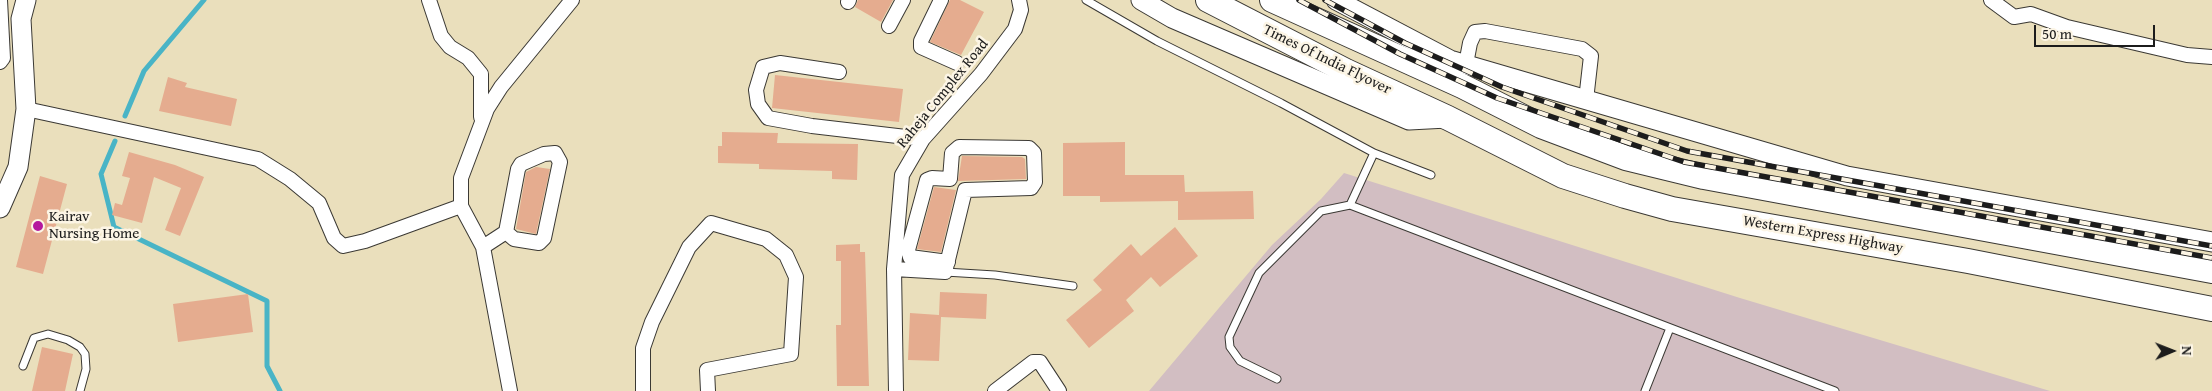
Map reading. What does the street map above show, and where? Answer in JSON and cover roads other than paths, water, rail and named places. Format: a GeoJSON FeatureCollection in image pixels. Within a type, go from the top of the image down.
{"type":"FeatureCollection","features":[{"type":"Feature","properties":{"kind":"highway","name":"Times Of India Flyover"},"geometry":{"type":"LineString","coordinates":[[1208,0],[1346,71],[1448,118]]}},
{"type":"Feature","properties":{"kind":"highway","name":"Times Of India Flyover"},"geometry":{"type":"LineString","coordinates":[[1272,0],[1359,40],[1460,70]]}},
{"type":"Feature","properties":{"kind":"highway"},"geometry":{"type":"LineString","coordinates":[[1460,70],[1541,126],[1626,158],[1704,177],[2212,272]]}},
{"type":"Feature","properties":{"kind":"highway","name":"Western Express Highway"},"geometry":{"type":"LineString","coordinates":[[1448,118],[1563,176],[1672,209],[1949,257],[2212,309]]}},
{"type":"Feature","properties":{"kind":"street"},"geometry":{"type":"LineString","coordinates":[[0,0],[3,58],[0,62]]}},
{"type":"Feature","properties":{"kind":"street"},"geometry":{"type":"LineString","coordinates":[[0,208],[18,167],[26,109],[21,19],[26,0]]}},
{"type":"Feature","properties":{"kind":"street"},"geometry":{"type":"LineString","coordinates":[[429,0],[441,36],[450,47],[468,58],[481,74],[481,126]]}},
{"type":"Feature","properties":{"kind":"street"},"geometry":{"type":"LineString","coordinates":[[510,391],[483,247],[461,206],[461,178],[487,109],[501,87],[572,0]]}},
{"type":"Feature","properties":{"kind":"street"},"geometry":{"type":"LineString","coordinates":[[888,26],[903,0]]}},
{"type":"Feature","properties":{"kind":"street"},"geometry":{"type":"LineString","coordinates":[[941,0],[921,41],[921,47],[957,62]]}},
{"type":"Feature","properties":{"kind":"street","name":"Raheja Complex Road"},"geometry":{"type":"LineString","coordinates":[[896,391],[894,269],[902,175],[923,139],[981,74],[1015,29],[1021,10],[1019,0]]}},
{"type":"Feature","properties":{"kind":"street"},"geometry":{"type":"LineString","coordinates":[[1141,0],[1172,18],[1409,120],[1448,118]]}},
{"type":"Feature","properties":{"kind":"street"},"geometry":{"type":"LineString","coordinates":[[1336,0],[1460,70],[1586,100],[1847,176],[2212,242]]}},
{"type":"Feature","properties":{"kind":"street"},"geometry":{"type":"LineString","coordinates":[[1991,0],[2014,17],[2031,14],[2067,27],[2187,55],[2212,57]]}},
{"type":"Feature","properties":{"kind":"street"},"geometry":{"type":"LineString","coordinates":[[1460,70],[1475,32],[1485,31],[1582,49],[1591,56],[1586,100]]}},
{"type":"Feature","properties":{"kind":"street"},"geometry":{"type":"LineString","coordinates":[[839,72],[780,63],[763,67],[756,90],[758,104],[768,118],[812,126],[923,139]]}},
{"type":"Feature","properties":{"kind":"street"},"geometry":{"type":"LineString","coordinates":[[26,109],[258,159],[290,179],[318,203],[334,238],[343,246],[365,241],[461,206]]}},
{"type":"Feature","properties":{"kind":"street"},"geometry":{"type":"LineString","coordinates":[[946,267],[910,257],[908,250],[927,180],[932,178],[950,179],[965,190],[1031,188],[1035,182],[1034,153],[1029,148],[959,147],[952,153],[950,179]]}},
{"type":"Feature","properties":{"kind":"street"},"geometry":{"type":"LineString","coordinates":[[483,247],[506,232],[518,169],[521,164],[544,154],[555,153],[560,162],[544,238],[538,243],[514,239],[506,232]]}},
{"type":"Feature","properties":{"kind":"street"},"geometry":{"type":"LineString","coordinates":[[946,267],[965,190]]}},
{"type":"Feature","properties":{"kind":"street"},"geometry":{"type":"LineString","coordinates":[[643,391],[643,348],[652,322],[689,247],[711,223],[766,239],[786,255],[796,276],[791,354],[706,370],[708,391]]}},
{"type":"Feature","properties":{"kind":"street"},"geometry":{"type":"LineString","coordinates":[[894,269],[946,267]]}},
{"type":"Feature","properties":{"kind":"street"},"geometry":{"type":"LineString","coordinates":[[995,391],[1034,362],[1040,362],[1059,391]]}},
{"type":"Feature","properties":{"kind":"lane"},"geometry":{"type":"LineString","coordinates":[[1086,0],[1157,41],[1282,103],[1374,153],[1431,176]]}},
{"type":"Feature","properties":{"kind":"lane"},"geometry":{"type":"LineString","coordinates":[[1350,205],[1374,153]]}},
{"type":"Feature","properties":{"kind":"lane"},"geometry":{"type":"LineString","coordinates":[[1277,379],[1240,361],[1230,347],[1229,336],[1259,273],[1321,211],[1350,205],[1835,391]]}},
{"type":"Feature","properties":{"kind":"lane"},"geometry":{"type":"LineString","coordinates":[[946,267],[1073,286]]}},
{"type":"Feature","properties":{"kind":"lane"},"geometry":{"type":"LineString","coordinates":[[1645,391],[1670,328]]}},
{"type":"Feature","properties":{"kind":"lane"},"geometry":{"type":"LineString","coordinates":[[23,366],[34,338],[48,334],[68,340],[80,347],[85,354],[86,369],[80,391]]}},
{"type":"Feature","properties":{"kind":"waterway"},"geometry":{"type":"LineString","coordinates":[[125,116],[144,71],[204,0]]}},
{"type":"Feature","properties":{"kind":"waterway"},"geometry":{"type":"LineString","coordinates":[[115,141],[101,174],[114,227],[267,301],[267,366],[280,391]]}},
{"type":"Feature","properties":{"kind":"railway"},"geometry":{"type":"LineString","coordinates":[[1299,0],[1400,54],[1497,98],[1684,162],[2212,258]]}},
{"type":"Feature","properties":{"kind":"railway"},"geometry":{"type":"LineString","coordinates":[[1325,0],[1405,43],[1502,87],[1687,151],[2212,246]]}},
{"type":"Feature","properties":{"kind":"place","name":"Kairav Nursing Home"},"geometry":{"type":"Point","coordinates":[38,226]}}]}
